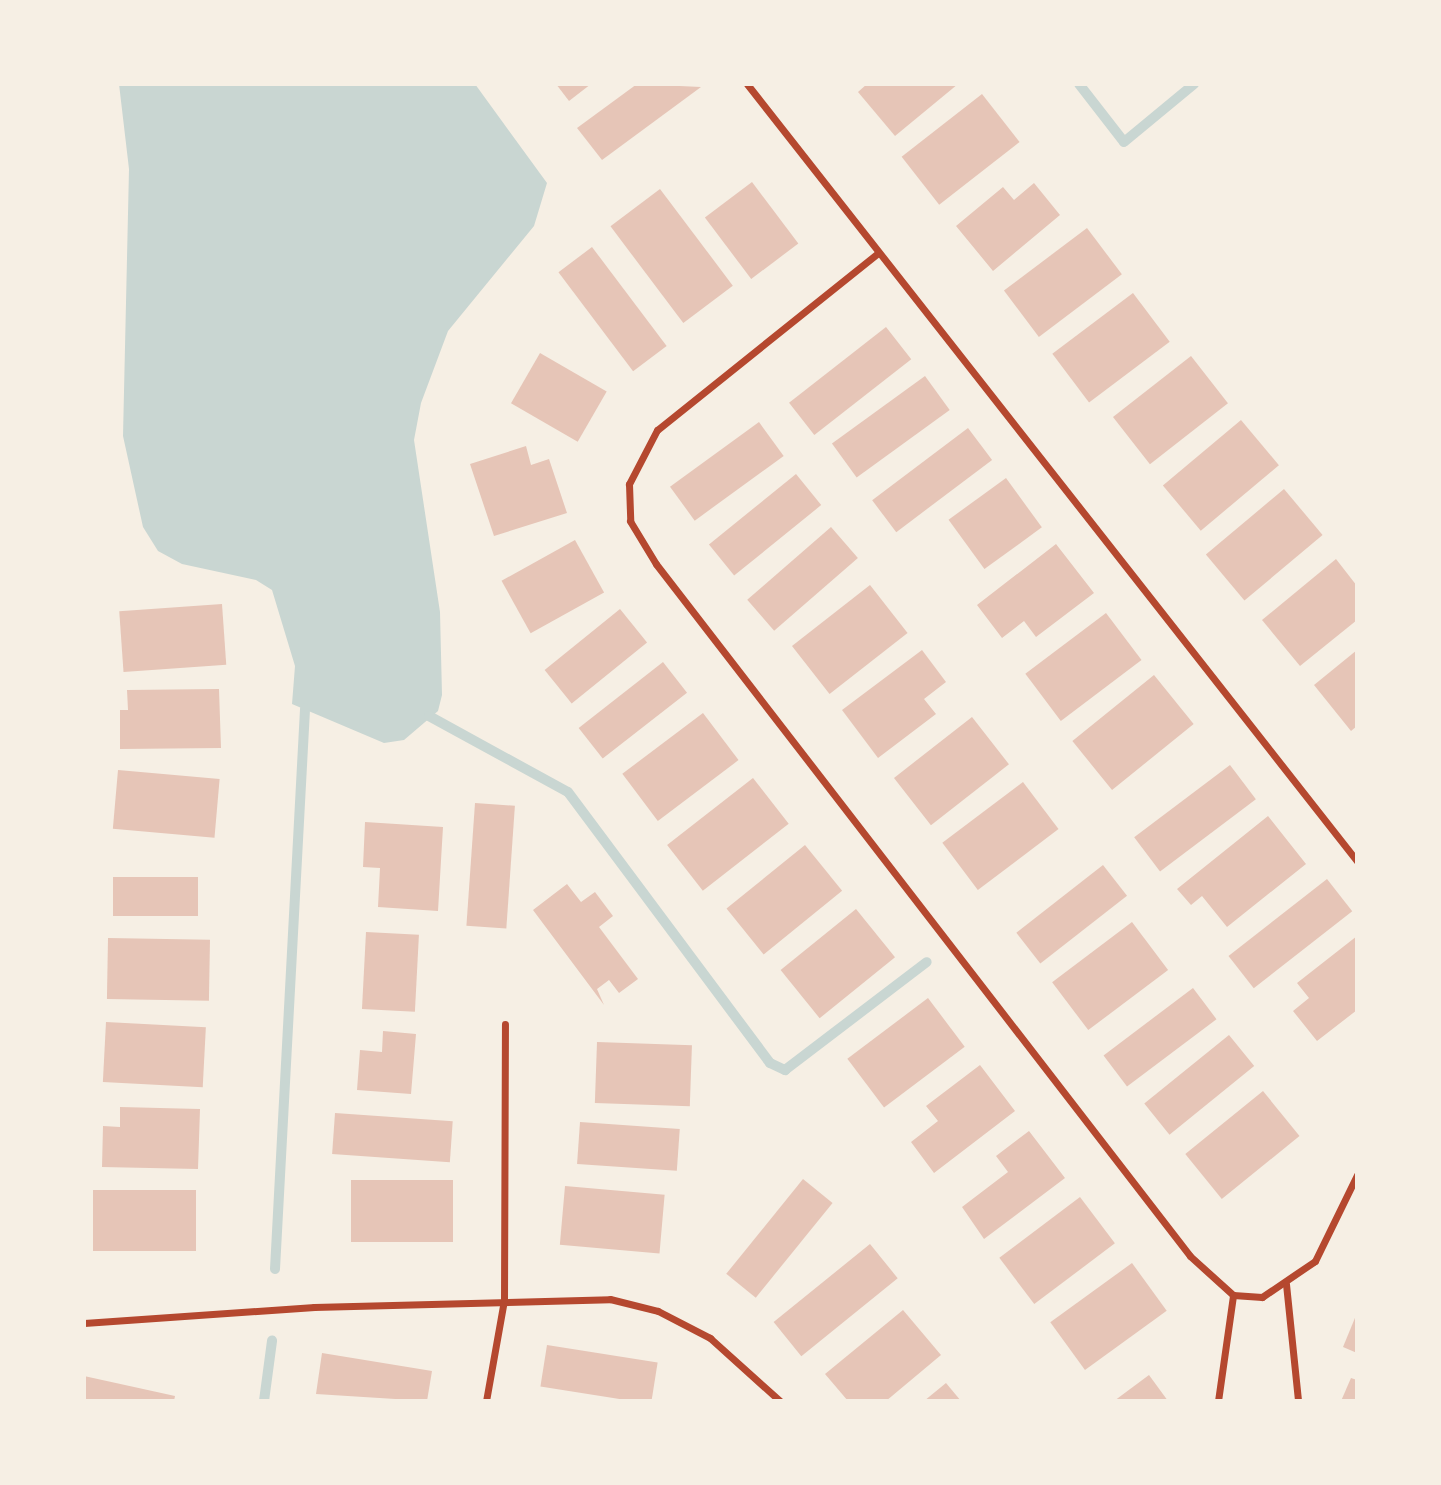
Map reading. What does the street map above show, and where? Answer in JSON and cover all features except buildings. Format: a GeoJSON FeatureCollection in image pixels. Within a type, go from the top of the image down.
{"type":"FeatureCollection","features":[{"type":"Feature","properties":{"kind":"street"},"geometry":{"type":"LineString","coordinates":[[747,84],[1357,862]]}},
{"type":"Feature","properties":{"kind":"street"},"geometry":{"type":"LineString","coordinates":[[878,253],[666,421],[629,484],[630,521],[656,565],[1190,1256],[1233,1295],[1262,1297],[1286,1284],[1315,1261],[1357,1175]]}},
{"type":"Feature","properties":{"kind":"street"},"geometry":{"type":"LineString","coordinates":[[486,1401],[504,1300],[505,1024]]}},
{"type":"Feature","properties":{"kind":"street"},"geometry":{"type":"LineString","coordinates":[[1286,1284],[1298,1401]]}},
{"type":"Feature","properties":{"kind":"street"},"geometry":{"type":"LineString","coordinates":[[1218,1401],[1233,1295]]}},
{"type":"Feature","properties":{"kind":"street"},"geometry":{"type":"LineString","coordinates":[[84,1323],[504,1300],[610,1299],[647,1307],[710,1338],[780,1401]]}},
{"type":"Feature","properties":{"kind":"shaded area"},"geometry":{"type":"Polygon","coordinates":[[[119,84],[475,84],[547,183],[534,226],[448,331],[421,403],[414,440],[440,612],[442,695],[438,711],[404,740],[384,743],[292,704],[295,666],[272,590],[256,580],[182,564],[158,551],[143,527],[123,436],[129,169],[119,84]]]}},
{"type":"Feature","properties":{"kind":"waterway"},"geometry":{"type":"LineString","coordinates":[[1079,84],[1124,142],[1194,84]]}},
{"type":"Feature","properties":{"kind":"waterway"},"geometry":{"type":"LineString","coordinates":[[275,1269],[305,709]]}},
{"type":"Feature","properties":{"kind":"waterway"},"geometry":{"type":"LineString","coordinates":[[429,716],[568,792],[770,1063],[785,1070],[927,962]]}},
{"type":"Feature","properties":{"kind":"waterway"},"geometry":{"type":"LineString","coordinates":[[264,1401],[272,1341]]}}]}
